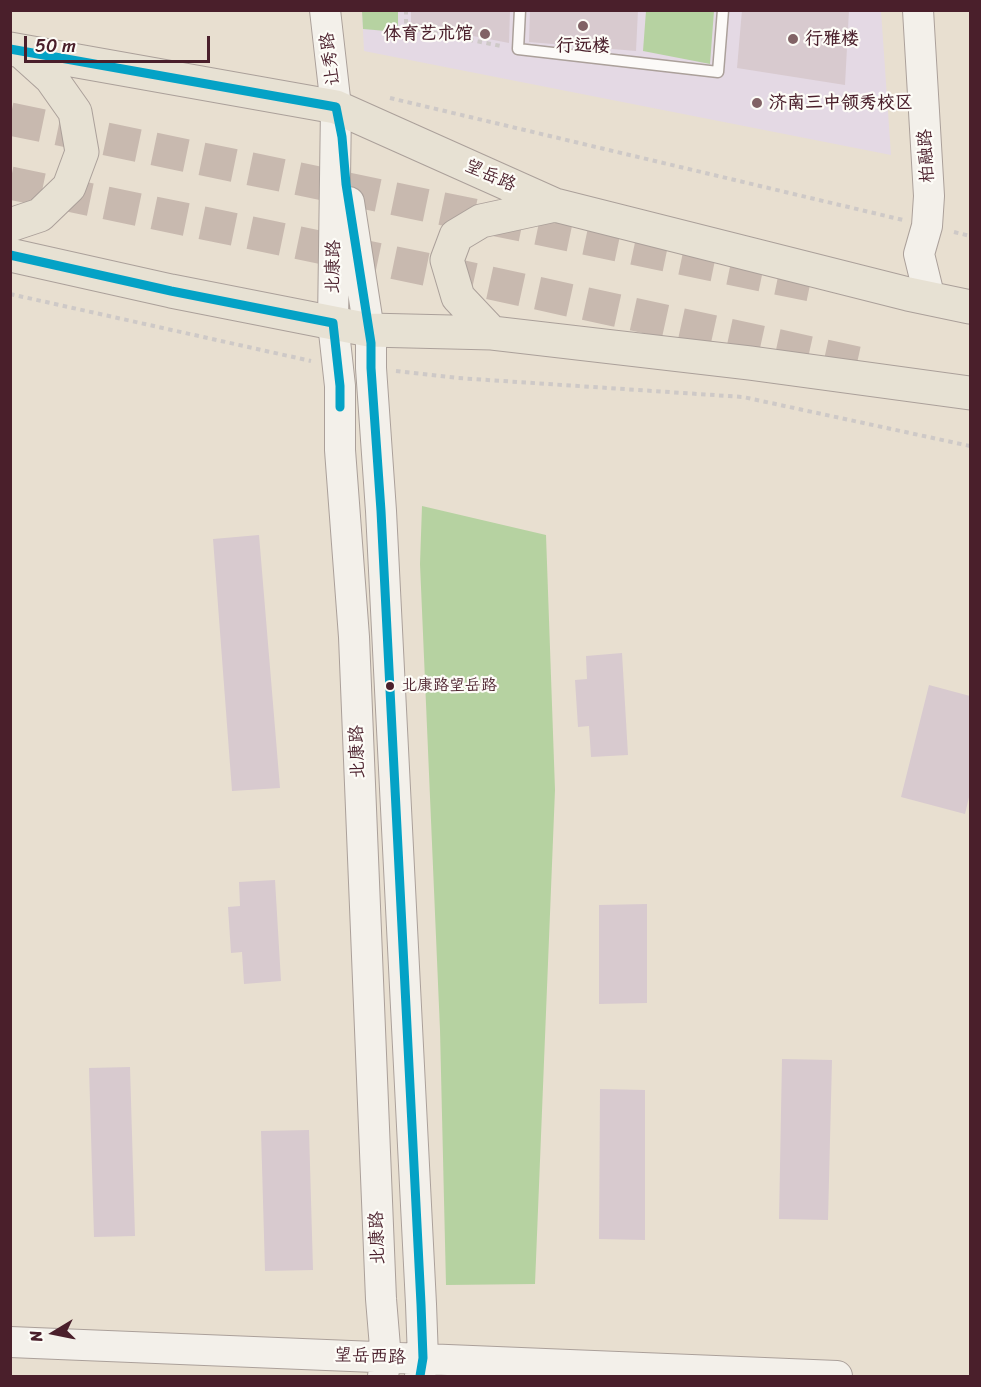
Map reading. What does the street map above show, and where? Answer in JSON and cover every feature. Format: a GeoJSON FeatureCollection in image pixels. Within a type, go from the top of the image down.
{"type":"FeatureCollection","features":[{"type":"Feature","properties":{"kind":"main road","name":"让秀路"},"geometry":{"type":"LineString","coordinates":[[326,10],[336,106]]}},
{"type":"Feature","properties":{"kind":"main road","name":"柏融路"},"geometry":{"type":"LineString","coordinates":[[918,10],[929,196],[927,226],[919,254],[930,299]]}},
{"type":"Feature","properties":{"kind":"main road","name":"望岳路"},"geometry":{"type":"LineString","coordinates":[[16,50],[336,106],[555,205],[970,307]]}},
{"type":"Feature","properties":{"kind":"main road"},"geometry":{"type":"LineString","coordinates":[[10,225],[40,215],[69,188],[82,152],[75,112],[51,78],[16,50]]}},
{"type":"Feature","properties":{"kind":"main road","name":"北康路"},"geometry":{"type":"LineString","coordinates":[[336,106],[333,323],[340,386],[340,450],[354,637],[384,1368]]}},
{"type":"Feature","properties":{"kind":"main road","name":"北康路"},"geometry":{"type":"LineString","coordinates":[[336,106],[371,343],[421,1367]]}},
{"type":"Feature","properties":{"kind":"main road"},"geometry":{"type":"LineString","coordinates":[[492,333],[458,297],[447,260],[456,236],[481,221],[555,205]]}},
{"type":"Feature","properties":{"kind":"main road"},"geometry":{"type":"LineString","coordinates":[[10,255],[171,291],[369,330],[492,333],[738,362],[970,393]]}},
{"type":"Feature","properties":{"kind":"main road","name":"望岳西路"},"geometry":{"type":"LineString","coordinates":[[10,1342],[384,1368],[837,1377]]}},
{"type":"Feature","properties":{"kind":"lane"},"geometry":{"type":"LineString","coordinates":[[520,10],[518,49],[718,72],[723,10]]}},
{"type":"Feature","properties":{"kind":"path"},"geometry":{"type":"LineString","coordinates":[[406,10],[406,27],[518,49]]}},
{"type":"Feature","properties":{"kind":"path"},"geometry":{"type":"LineString","coordinates":[[381,96],[970,236]]}},
{"type":"Feature","properties":{"kind":"path"},"geometry":{"type":"LineString","coordinates":[[10,294],[338,366]]}},
{"type":"Feature","properties":{"kind":"path"},"geometry":{"type":"LineString","coordinates":[[371,368],[458,378],[743,397],[970,446]]}},
{"type":"Feature","properties":{"kind":"shaded area","name":"济南三中领秀校区"},"geometry":{"type":"Polygon","coordinates":[[[362,11],[881,11],[891,155],[364,51],[362,11]]]}},
{"type":"Feature","properties":{"kind":"green space"},"geometry":{"type":"Polygon","coordinates":[[[362,11],[398,11],[398,32],[363,29],[362,11]]]}},
{"type":"Feature","properties":{"kind":"green space"},"geometry":{"type":"Polygon","coordinates":[[[646,11],[714,11],[710,64],[643,51],[646,11]]]}},
{"type":"Feature","properties":{"kind":"green space"},"geometry":{"type":"Polygon","coordinates":[[[422,506],[546,535],[555,790],[535,1284],[446,1285],[440,1030],[420,564],[422,506]]]}},
{"type":"Feature","properties":{"kind":"building","name":"体育艺术馆"},"geometry":{"type":"Polygon","coordinates":[[[411,10],[510,10],[509,43],[411,24],[411,10]]]}},
{"type":"Feature","properties":{"kind":"building","name":"行远楼"},"geometry":{"type":"Polygon","coordinates":[[[530,10],[638,10],[636,51],[529,42],[530,10]]]}},
{"type":"Feature","properties":{"kind":"building","name":"行雅楼"},"geometry":{"type":"Polygon","coordinates":[[[742,10],[849,10],[845,85],[737,68],[742,10]]]}},
{"type":"Feature","properties":{"kind":"building"},"geometry":{"type":"Polygon","coordinates":[[[259,535],[280,788],[232,791],[213,539],[259,535]]]}},
{"type":"Feature","properties":{"kind":"building"},"geometry":{"type":"Polygon","coordinates":[[[622,653],[628,755],[591,757],[589,726],[578,727],[575,680],[587,679],[586,656],[622,653]]]}},
{"type":"Feature","properties":{"kind":"building"},"geometry":{"type":"Polygon","coordinates":[[[929,685],[970,696],[970,793],[965,814],[901,797],[929,685]]]}},
{"type":"Feature","properties":{"kind":"building"},"geometry":{"type":"Polygon","coordinates":[[[275,880],[281,981],[244,984],[242,952],[231,953],[228,907],[240,906],[239,882],[275,880]]]}},
{"type":"Feature","properties":{"kind":"building"},"geometry":{"type":"Polygon","coordinates":[[[647,904],[647,1003],[599,1004],[599,905],[647,904]]]}},
{"type":"Feature","properties":{"kind":"building"},"geometry":{"type":"Polygon","coordinates":[[[782,1059],[832,1060],[828,1220],[779,1219],[782,1059]]]}},
{"type":"Feature","properties":{"kind":"building"},"geometry":{"type":"Polygon","coordinates":[[[130,1067],[135,1236],[94,1237],[89,1068],[130,1067]]]}},
{"type":"Feature","properties":{"kind":"building"},"geometry":{"type":"Polygon","coordinates":[[[600,1089],[645,1090],[645,1240],[599,1239],[600,1089]]]}},
{"type":"Feature","properties":{"kind":"building"},"geometry":{"type":"Polygon","coordinates":[[[309,1130],[313,1270],[265,1271],[261,1131],[309,1130]]]}},
{"type":"Feature","properties":{"kind":"tunnel"},"geometry":{"type":"LineString","coordinates":[[10,119],[820,287]]}},
{"type":"Feature","properties":{"kind":"tunnel"},"geometry":{"type":"LineString","coordinates":[[10,183],[454,275],[871,366]]}},
{"type":"Feature","properties":{"kind":"transit line"},"geometry":{"type":"LineString","coordinates":[[10,49],[336,107],[371,343],[421,1304],[423,1358],[420,1376]]}},
{"type":"Feature","properties":{"kind":"transit line"},"geometry":{"type":"LineString","coordinates":[[10,255],[171,291],[333,323],[340,407]]}},
{"type":"Feature","properties":{"kind":"place","name":"行远楼"},"geometry":{"type":"Point","coordinates":[583,26]}},
{"type":"Feature","properties":{"kind":"place","name":"体育艺术馆"},"geometry":{"type":"Point","coordinates":[485,34]}},
{"type":"Feature","properties":{"kind":"place","name":"行雅楼"},"geometry":{"type":"Point","coordinates":[793,39]}},
{"type":"Feature","properties":{"kind":"place","name":"济南三中领秀校区"},"geometry":{"type":"Point","coordinates":[757,103]}},
{"type":"Feature","properties":{"kind":"place","name":"北康路望岳路"},"geometry":{"type":"Point","coordinates":[390,686]}}]}
